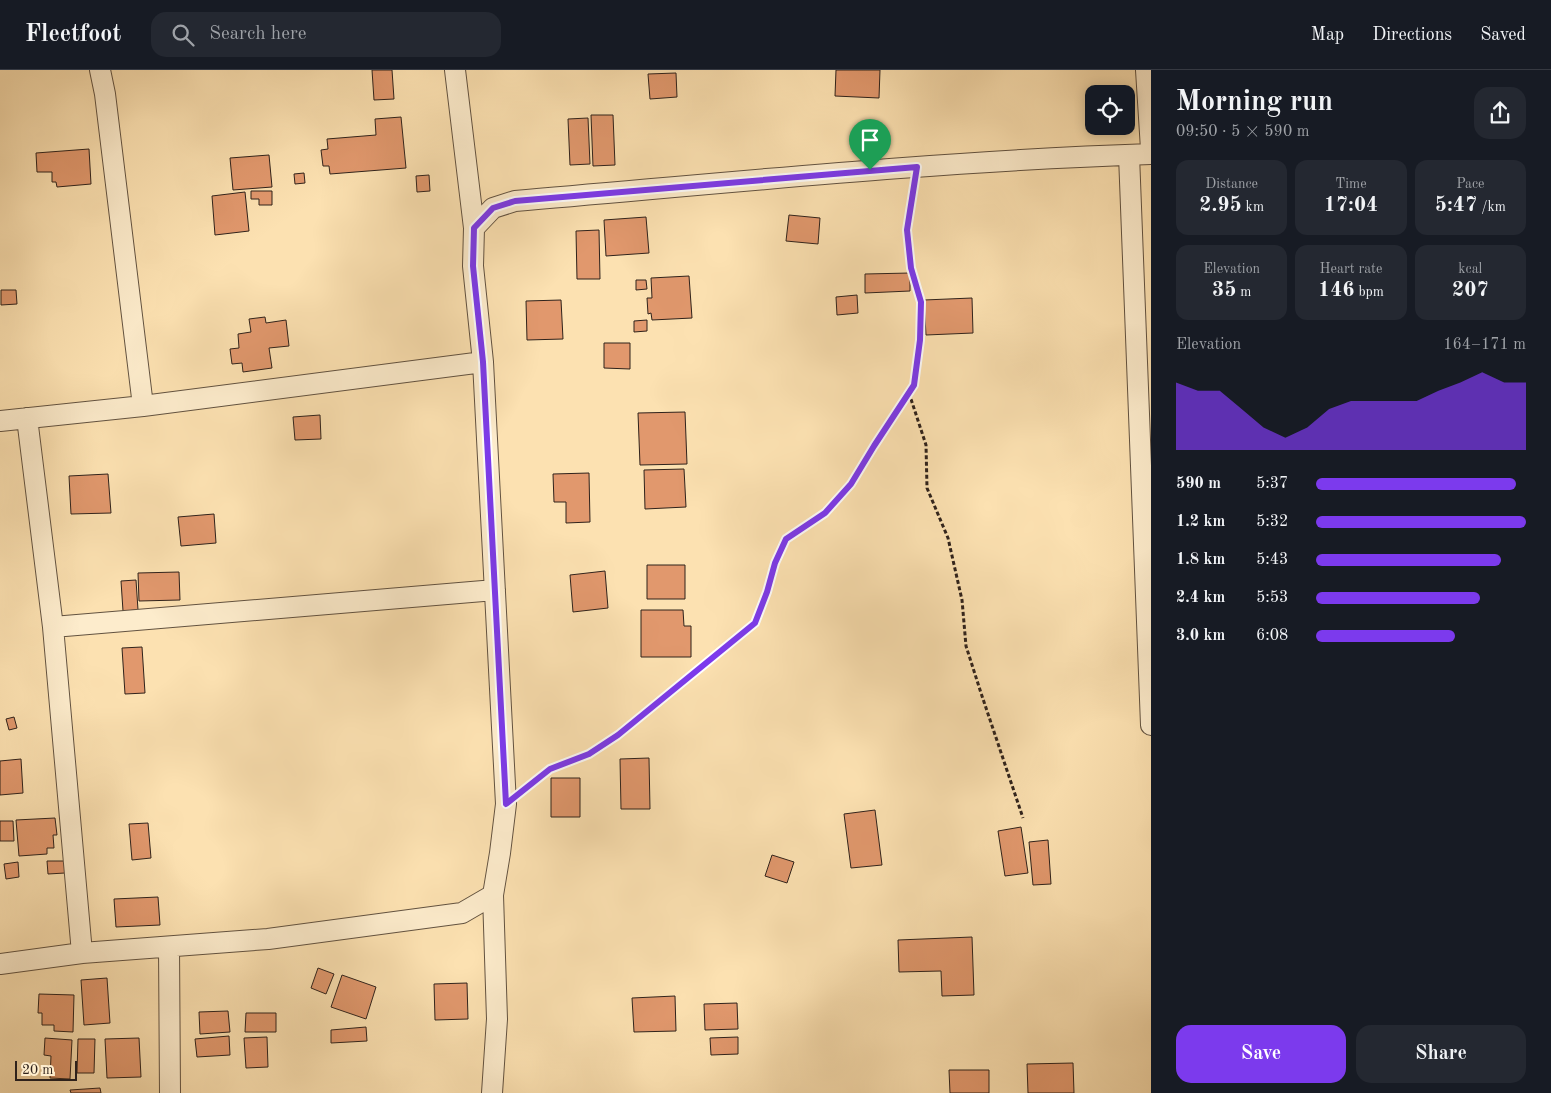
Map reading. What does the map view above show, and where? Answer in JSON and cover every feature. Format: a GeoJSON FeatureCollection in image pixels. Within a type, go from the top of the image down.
{"type":"FeatureCollection","features":[{"type":"Feature","properties":{"kind":"street"},"geometry":{"type":"LineString","coordinates":[[100,70],[105,94],[143,406]]}},
{"type":"Feature","properties":{"kind":"street"},"geometry":{"type":"LineString","coordinates":[[455,70],[474,228],[473,266],[483,362],[506,804],[493,895],[497,1019],[492,1093]]}},
{"type":"Feature","properties":{"kind":"street"},"geometry":{"type":"LineString","coordinates":[[1146,70],[1151,149]]}},
{"type":"Feature","properties":{"kind":"street"},"geometry":{"type":"LineString","coordinates":[[474,228],[493,208],[515,201],[996,160],[1151,154]]}},
{"type":"Feature","properties":{"kind":"street"},"geometry":{"type":"LineString","coordinates":[[1129,155],[1151,725]]}},
{"type":"Feature","properties":{"kind":"street"},"geometry":{"type":"LineString","coordinates":[[0,421],[143,406],[483,362]]}},
{"type":"Feature","properties":{"kind":"street"},"geometry":{"type":"LineString","coordinates":[[27,418],[53,626],[82,953]]}},
{"type":"Feature","properties":{"kind":"street"},"geometry":{"type":"LineString","coordinates":[[53,626],[495,590]]}},
{"type":"Feature","properties":{"kind":"street"},"geometry":{"type":"LineString","coordinates":[[0,964],[82,953],[268,939],[462,913],[493,895]]}},
{"type":"Feature","properties":{"kind":"street"},"geometry":{"type":"LineString","coordinates":[[169,947],[170,1093]]}},
{"type":"Feature","properties":{"kind":"path"},"geometry":{"type":"LineString","coordinates":[[506,804],[550,769],[589,754],[618,735],[755,623],[767,592],[775,563],[786,539],[825,513],[851,484],[914,385],[920,340],[921,302],[911,268],[907,230],[917,167]]}},
{"type":"Feature","properties":{"kind":"path"},"geometry":{"type":"LineString","coordinates":[[909,393],[926,445],[927,488],[948,538],[962,600],[966,646],[1024,818]]}},
{"type":"Feature","properties":{"kind":"building"},"geometry":{"type":"Polygon","coordinates":[[[372,70],[392,70],[394,99],[374,100],[372,70]]]}},
{"type":"Feature","properties":{"kind":"building"},"geometry":{"type":"Polygon","coordinates":[[[836,70],[880,70],[879,98],[835,96],[836,70]]]}},
{"type":"Feature","properties":{"kind":"building"},"geometry":{"type":"Polygon","coordinates":[[[676,73],[677,97],[650,99],[648,74],[676,73]]]}},
{"type":"Feature","properties":{"kind":"building"},"geometry":{"type":"Polygon","coordinates":[[[591,115],[613,115],[615,165],[593,166],[591,115]]]}},
{"type":"Feature","properties":{"kind":"building"},"geometry":{"type":"Polygon","coordinates":[[[401,117],[406,168],[330,174],[329,166],[323,166],[321,150],[328,149],[327,139],[376,135],[375,119],[401,117]]]}},
{"type":"Feature","properties":{"kind":"building"},"geometry":{"type":"Polygon","coordinates":[[[588,118],[590,164],[570,165],[568,119],[588,118]]]}},
{"type":"Feature","properties":{"kind":"building"},"geometry":{"type":"Polygon","coordinates":[[[89,149],[91,184],[57,187],[56,182],[52,182],[52,172],[37,172],[36,153],[89,149]]]}},
{"type":"Feature","properties":{"kind":"building"},"geometry":{"type":"Polygon","coordinates":[[[269,155],[272,187],[233,190],[230,158],[269,155]]]}},
{"type":"Feature","properties":{"kind":"building"},"geometry":{"type":"Polygon","coordinates":[[[304,173],[305,183],[295,184],[294,174],[304,173]]]}},
{"type":"Feature","properties":{"kind":"building"},"geometry":{"type":"Polygon","coordinates":[[[429,175],[430,191],[417,192],[416,176],[429,175]]]}},
{"type":"Feature","properties":{"kind":"building"},"geometry":{"type":"Polygon","coordinates":[[[251,191],[272,191],[272,205],[259,205],[259,199],[251,199],[251,191]]]}},
{"type":"Feature","properties":{"kind":"building"},"geometry":{"type":"Polygon","coordinates":[[[245,192],[249,231],[215,235],[212,196],[245,192]]]}},
{"type":"Feature","properties":{"kind":"building"},"geometry":{"type":"Polygon","coordinates":[[[789,215],[820,218],[818,244],[786,241],[789,215]]]}},
{"type":"Feature","properties":{"kind":"building"},"geometry":{"type":"Polygon","coordinates":[[[646,217],[649,253],[606,256],[604,220],[646,217]]]}},
{"type":"Feature","properties":{"kind":"building"},"geometry":{"type":"Polygon","coordinates":[[[599,230],[600,279],[577,279],[576,231],[599,230]]]}},
{"type":"Feature","properties":{"kind":"building"},"geometry":{"type":"Polygon","coordinates":[[[910,273],[910,291],[865,293],[865,274],[910,273]]]}},
{"type":"Feature","properties":{"kind":"building"},"geometry":{"type":"Polygon","coordinates":[[[689,276],[692,318],[652,320],[651,313],[648,314],[647,298],[652,298],[651,278],[689,276]]]}},
{"type":"Feature","properties":{"kind":"building"},"geometry":{"type":"Polygon","coordinates":[[[636,280],[646,280],[647,289],[636,290],[636,280]]]}},
{"type":"Feature","properties":{"kind":"building"},"geometry":{"type":"Polygon","coordinates":[[[1,290],[16,290],[17,304],[1,305],[1,290]]]}},
{"type":"Feature","properties":{"kind":"building"},"geometry":{"type":"Polygon","coordinates":[[[857,295],[858,313],[837,315],[836,297],[857,295]]]}},
{"type":"Feature","properties":{"kind":"building"},"geometry":{"type":"Polygon","coordinates":[[[972,298],[973,333],[926,335],[924,300],[972,298]]]}},
{"type":"Feature","properties":{"kind":"building"},"geometry":{"type":"Polygon","coordinates":[[[561,300],[563,339],[527,340],[526,301],[561,300]]]}},
{"type":"Feature","properties":{"kind":"building"},"geometry":{"type":"Polygon","coordinates":[[[265,317],[266,323],[286,320],[289,346],[269,348],[272,368],[243,372],[242,363],[232,364],[230,349],[239,348],[238,334],[251,332],[249,319],[265,317]]]}},
{"type":"Feature","properties":{"kind":"building"},"geometry":{"type":"Polygon","coordinates":[[[647,320],[647,331],[634,332],[634,321],[647,320]]]}},
{"type":"Feature","properties":{"kind":"building"},"geometry":{"type":"Polygon","coordinates":[[[604,343],[630,343],[630,369],[604,368],[604,343]]]}},
{"type":"Feature","properties":{"kind":"building"},"geometry":{"type":"Polygon","coordinates":[[[685,412],[687,464],[640,465],[638,413],[685,412]]]}},
{"type":"Feature","properties":{"kind":"building"},"geometry":{"type":"Polygon","coordinates":[[[320,415],[321,439],[295,440],[293,417],[320,415]]]}},
{"type":"Feature","properties":{"kind":"building"},"geometry":{"type":"Polygon","coordinates":[[[684,469],[686,507],[645,509],[644,470],[684,469]]]}},
{"type":"Feature","properties":{"kind":"building"},"geometry":{"type":"Polygon","coordinates":[[[589,473],[590,522],[566,523],[566,502],[554,502],[553,474],[589,473]]]}},
{"type":"Feature","properties":{"kind":"building"},"geometry":{"type":"Polygon","coordinates":[[[108,474],[111,513],[71,514],[69,476],[108,474]]]}},
{"type":"Feature","properties":{"kind":"building"},"geometry":{"type":"Polygon","coordinates":[[[214,514],[216,543],[181,546],[178,517],[214,514]]]}},
{"type":"Feature","properties":{"kind":"building"},"geometry":{"type":"Polygon","coordinates":[[[647,565],[685,565],[685,599],[647,599],[647,565]]]}},
{"type":"Feature","properties":{"kind":"building"},"geometry":{"type":"Polygon","coordinates":[[[605,571],[608,608],[573,612],[570,575],[605,571]]]}},
{"type":"Feature","properties":{"kind":"building"},"geometry":{"type":"Polygon","coordinates":[[[179,572],[180,600],[139,601],[138,573],[179,572]]]}},
{"type":"Feature","properties":{"kind":"building"},"geometry":{"type":"Polygon","coordinates":[[[136,580],[138,610],[123,611],[121,581],[136,580]]]}},
{"type":"Feature","properties":{"kind":"building"},"geometry":{"type":"Polygon","coordinates":[[[641,610],[683,610],[684,626],[691,626],[691,657],[641,657],[641,610]]]}},
{"type":"Feature","properties":{"kind":"building"},"geometry":{"type":"Polygon","coordinates":[[[142,647],[145,693],[125,694],[122,648],[142,647]]]}},
{"type":"Feature","properties":{"kind":"building"},"geometry":{"type":"Polygon","coordinates":[[[14,717],[17,728],[9,730],[6,719],[14,717]]]}},
{"type":"Feature","properties":{"kind":"building"},"geometry":{"type":"Polygon","coordinates":[[[649,758],[650,809],[621,809],[620,759],[649,758]]]}},
{"type":"Feature","properties":{"kind":"building"},"geometry":{"type":"Polygon","coordinates":[[[21,759],[23,793],[0,795],[0,761],[21,759]]]}},
{"type":"Feature","properties":{"kind":"building"},"geometry":{"type":"Polygon","coordinates":[[[551,778],[580,778],[580,817],[551,817],[551,778]]]}},
{"type":"Feature","properties":{"kind":"building"},"geometry":{"type":"Polygon","coordinates":[[[875,810],[882,865],[851,868],[844,814],[875,810]]]}},
{"type":"Feature","properties":{"kind":"building"},"geometry":{"type":"Polygon","coordinates":[[[55,818],[57,835],[53,835],[54,848],[47,848],[47,854],[19,856],[16,820],[55,818]]]}},
{"type":"Feature","properties":{"kind":"building"},"geometry":{"type":"Polygon","coordinates":[[[0,821],[13,821],[14,841],[0,841],[0,821]]]}},
{"type":"Feature","properties":{"kind":"building"},"geometry":{"type":"Polygon","coordinates":[[[148,823],[151,858],[132,860],[129,824],[148,823]]]}},
{"type":"Feature","properties":{"kind":"building"},"geometry":{"type":"Polygon","coordinates":[[[1021,827],[1028,873],[1005,876],[998,831],[1021,827]]]}},
{"type":"Feature","properties":{"kind":"building"},"geometry":{"type":"Polygon","coordinates":[[[1048,840],[1051,884],[1033,885],[1029,842],[1048,840]]]}},
{"type":"Feature","properties":{"kind":"building"},"geometry":{"type":"Polygon","coordinates":[[[772,855],[794,862],[787,883],[765,876],[772,855]]]}},
{"type":"Feature","properties":{"kind":"building"},"geometry":{"type":"Polygon","coordinates":[[[47,861],[64,861],[65,873],[48,874],[47,861]]]}},
{"type":"Feature","properties":{"kind":"building"},"geometry":{"type":"Polygon","coordinates":[[[18,862],[19,877],[6,879],[4,864],[18,862]]]}},
{"type":"Feature","properties":{"kind":"building"},"geometry":{"type":"Polygon","coordinates":[[[158,897],[160,925],[116,927],[114,899],[158,897]]]}},
{"type":"Feature","properties":{"kind":"building"},"geometry":{"type":"Polygon","coordinates":[[[972,937],[974,995],[942,996],[941,971],[899,972],[898,940],[972,937]]]}},
{"type":"Feature","properties":{"kind":"building"},"geometry":{"type":"Polygon","coordinates":[[[318,968],[334,974],[326,994],[311,988],[318,968]]]}},
{"type":"Feature","properties":{"kind":"building"},"geometry":{"type":"Polygon","coordinates":[[[342,975],[376,987],[366,1019],[331,1007],[342,975]]]}},
{"type":"Feature","properties":{"kind":"building"},"geometry":{"type":"Polygon","coordinates":[[[107,978],[110,1023],[84,1025],[81,980],[107,978]]]}},
{"type":"Feature","properties":{"kind":"building"},"geometry":{"type":"Polygon","coordinates":[[[467,983],[468,1019],[435,1020],[434,984],[467,983]]]}},
{"type":"Feature","properties":{"kind":"building"},"geometry":{"type":"Polygon","coordinates":[[[39,994],[74,995],[73,1032],[54,1031],[54,1025],[42,1025],[42,1013],[38,1013],[39,994]]]}},
{"type":"Feature","properties":{"kind":"building"},"geometry":{"type":"Polygon","coordinates":[[[675,996],[676,1031],[634,1032],[632,998],[675,996]]]}},
{"type":"Feature","properties":{"kind":"building"},"geometry":{"type":"Polygon","coordinates":[[[737,1003],[738,1029],[705,1030],[704,1004],[737,1003]]]}},
{"type":"Feature","properties":{"kind":"building"},"geometry":{"type":"Polygon","coordinates":[[[228,1011],[230,1032],[200,1034],[199,1012],[228,1011]]]}},
{"type":"Feature","properties":{"kind":"building"},"geometry":{"type":"Polygon","coordinates":[[[246,1013],[276,1013],[276,1032],[245,1032],[246,1013]]]}},
{"type":"Feature","properties":{"kind":"building"},"geometry":{"type":"Polygon","coordinates":[[[366,1027],[367,1041],[331,1043],[331,1030],[366,1027]]]}},
{"type":"Feature","properties":{"kind":"building"},"geometry":{"type":"Polygon","coordinates":[[[229,1036],[230,1055],[197,1057],[195,1039],[229,1036]]]}},
{"type":"Feature","properties":{"kind":"building"},"geometry":{"type":"Polygon","coordinates":[[[267,1037],[268,1067],[246,1068],[244,1038],[267,1037]]]}},
{"type":"Feature","properties":{"kind":"building"},"geometry":{"type":"Polygon","coordinates":[[[738,1037],[738,1054],[711,1055],[710,1038],[738,1037]]]}},
{"type":"Feature","properties":{"kind":"building"},"geometry":{"type":"Polygon","coordinates":[[[45,1038],[72,1040],[70,1079],[50,1078],[51,1056],[44,1055],[45,1038]]]}},
{"type":"Feature","properties":{"kind":"building"},"geometry":{"type":"Polygon","coordinates":[[[139,1038],[141,1077],[107,1078],[105,1039],[139,1038]]]}},
{"type":"Feature","properties":{"kind":"building"},"geometry":{"type":"Polygon","coordinates":[[[78,1039],[95,1039],[94,1073],[77,1073],[78,1039]]]}},
{"type":"Feature","properties":{"kind":"building"},"geometry":{"type":"Polygon","coordinates":[[[1073,1063],[1074,1093],[1028,1093],[1027,1064],[1073,1063]]]}},
{"type":"Feature","properties":{"kind":"building"},"geometry":{"type":"Polygon","coordinates":[[[949,1070],[989,1070],[989,1093],[950,1093],[949,1070]]]}},
{"type":"Feature","properties":{"kind":"building"},"geometry":{"type":"Polygon","coordinates":[[[100,1088],[101,1093],[71,1093],[70,1090],[100,1088]]]}},
{"type":"Feature","properties":{"kind":"route"},"geometry":{"type":"LineString","coordinates":[[917,167],[907,230],[911,268],[921,302],[920,340],[914,385],[851,484],[825,513],[786,539],[775,563],[767,592],[755,623],[618,735],[589,754],[550,769],[506,804],[483,362],[473,266],[474,228],[493,208],[515,201],[870,170],[917,167]]}}]}
